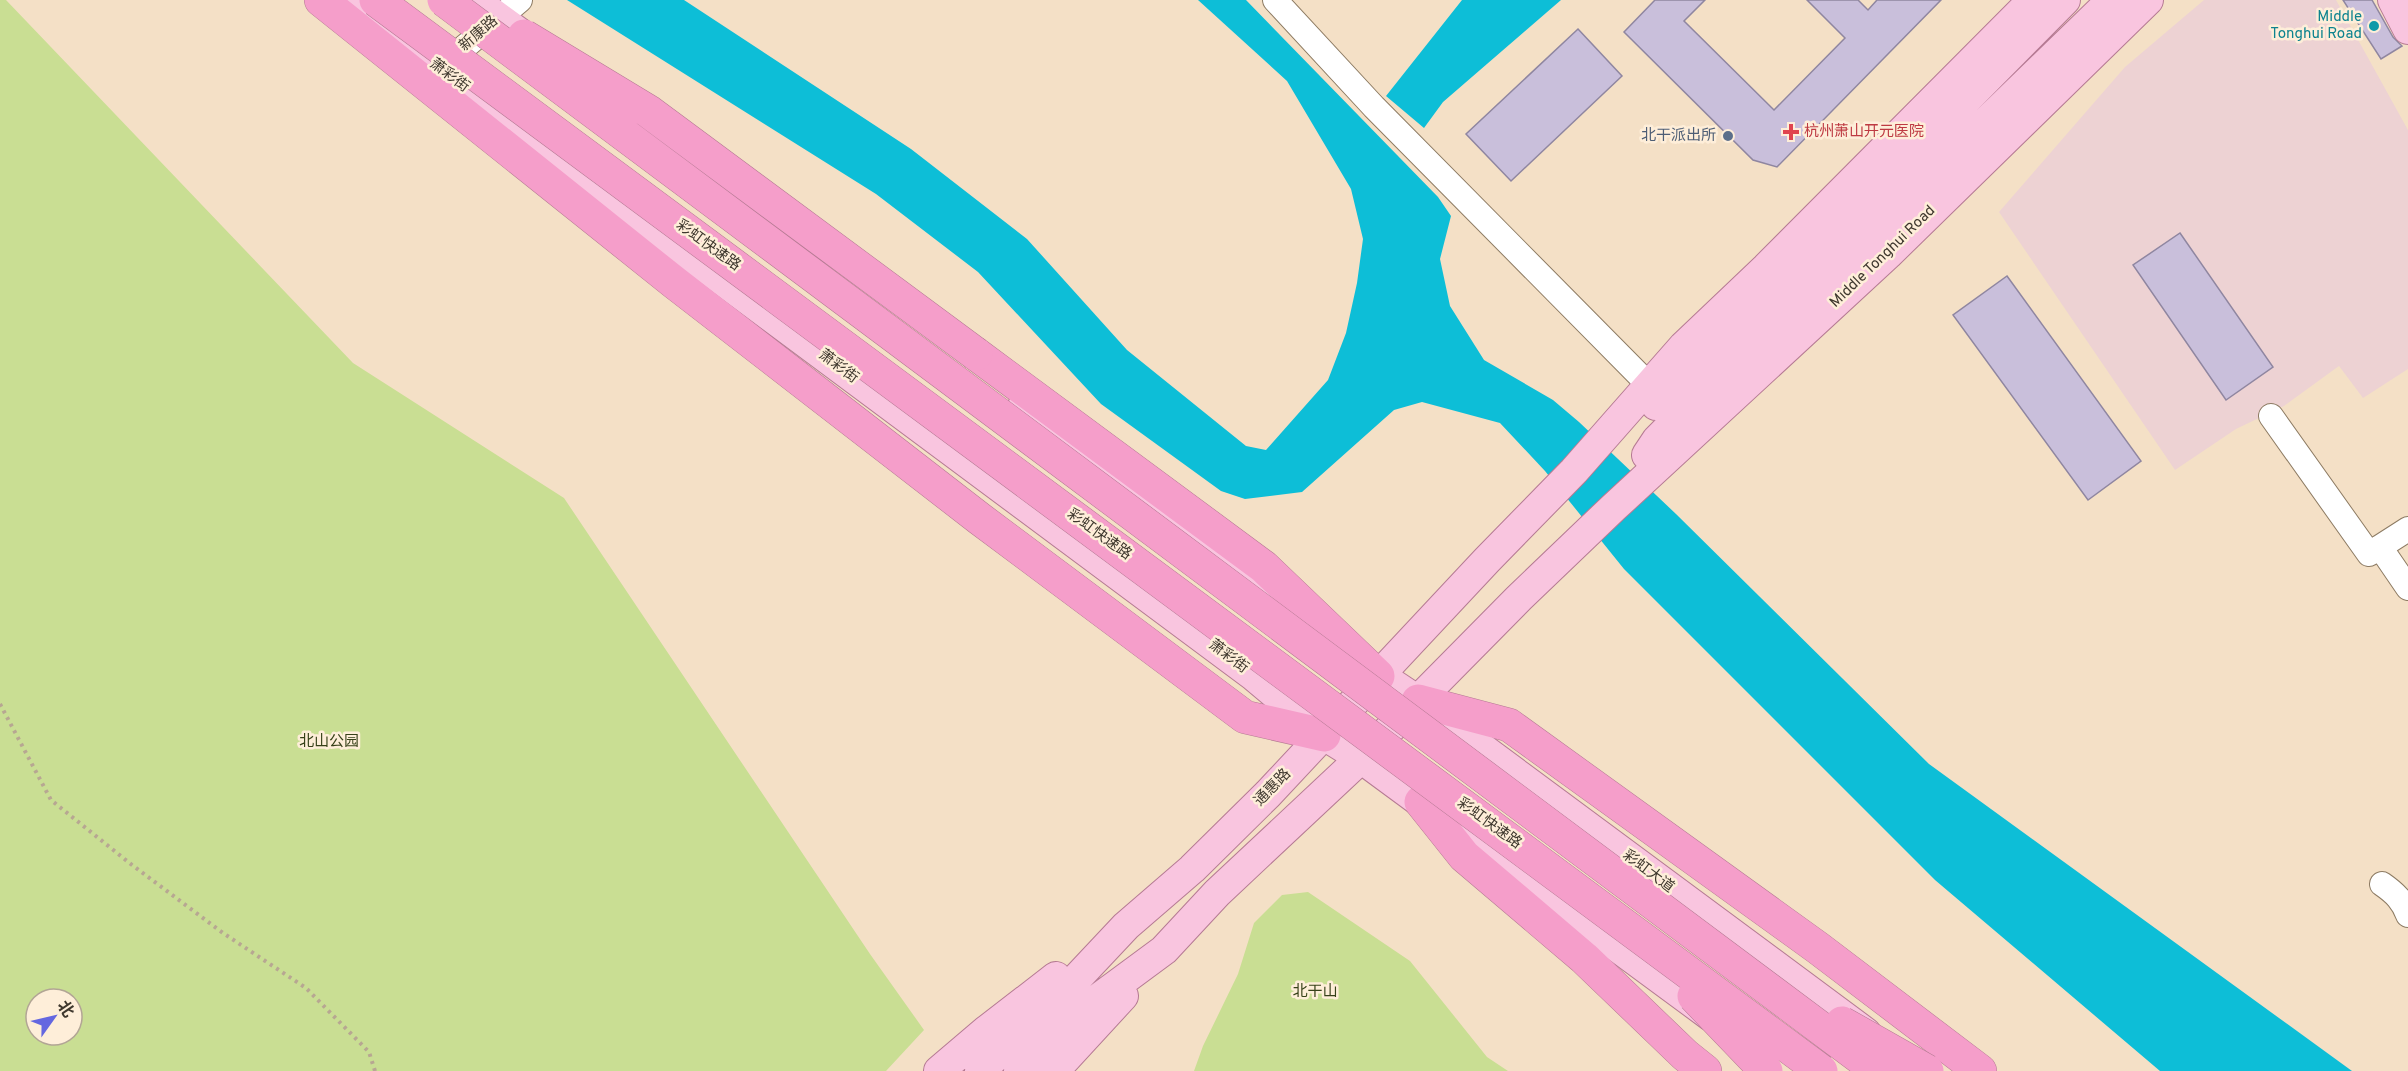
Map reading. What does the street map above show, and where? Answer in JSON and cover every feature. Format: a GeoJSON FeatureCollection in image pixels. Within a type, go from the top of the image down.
{"type":"FeatureCollection","features":[{"type":"Feature","properties":{"kind":"highway"},"geometry":{"type":"LineString","coordinates":[[321,0],[675,284],[1245,717],[1324,735]]}},
{"type":"Feature","properties":{"kind":"highway","name":"彩虹快速路"},"geometry":{"type":"LineString","coordinates":[[376,0],[1821,1071]]}},
{"type":"Feature","properties":{"kind":"highway"},"geometry":{"type":"LineString","coordinates":[[444,0],[1878,1071]]}},
{"type":"Feature","properties":{"kind":"highway"},"geometry":{"type":"LineString","coordinates":[[465,0],[648,111],[1264,567],[1378,676]]}},
{"type":"Feature","properties":{"kind":"highway"},"geometry":{"type":"LineString","coordinates":[[1418,701],[1509,725],[1818,948],[1980,1071]]}},
{"type":"Feature","properties":{"kind":"highway"},"geometry":{"type":"LineString","coordinates":[[1421,802],[1464,856],[1584,958],[1685,1056],[1705,1071]]}},
{"type":"Feature","properties":{"kind":"highway"},"geometry":{"type":"LineString","coordinates":[[1629,928],[1766,1071]]}},
{"type":"Feature","properties":{"kind":"highway"},"geometry":{"type":"LineString","coordinates":[[1726,959],[1927,1071]]}},
{"type":"Feature","properties":{"kind":"main road","name":"萧彩街"},"geometry":{"type":"LineString","coordinates":[[351,0],[439,69],[1254,676],[1324,735]]}},
{"type":"Feature","properties":{"kind":"main road"},"geometry":{"type":"LineString","coordinates":[[474,0],[509,9],[638,119],[1378,676]]}},
{"type":"Feature","properties":{"kind":"main road"},"geometry":{"type":"LineString","coordinates":[[1574,471],[1684,346],[1775,259],[2033,0]]}},
{"type":"Feature","properties":{"kind":"main road"},"geometry":{"type":"LineString","coordinates":[[1574,471],[1633,428],[1842,225],[2065,0]]}},
{"type":"Feature","properties":{"kind":"main road","name":"Middle Tonghui Road"},"geometry":{"type":"LineString","coordinates":[[1613,508],[1657,440],[1703,393],[1736,360],[1778,324],[2112,0]]}},
{"type":"Feature","properties":{"kind":"main road","name":"Middle Tonghui Road"},"geometry":{"type":"LineString","coordinates":[[1418,701],[1585,534],[1888,254],[2148,0]]}},
{"type":"Feature","properties":{"kind":"main road"},"geometry":{"type":"LineString","coordinates":[[2393,0],[2408,29]]}},
{"type":"Feature","properties":{"kind":"main road","name":"通惠路"},"geometry":{"type":"LineString","coordinates":[[980,1071],[1063,993],[1126,926],[1192,869],[1324,735],[1574,471]]}},
{"type":"Feature","properties":{"kind":"main road","name":"彩虹大道"},"geometry":{"type":"LineString","coordinates":[[1378,676],[1418,701],[1917,1071]]}},
{"type":"Feature","properties":{"kind":"main road"},"geometry":{"type":"LineString","coordinates":[[1054,1071],[1217,893],[1361,758],[1418,701]]}},
{"type":"Feature","properties":{"kind":"main road"},"geometry":{"type":"LineString","coordinates":[[1324,735],[1361,758],[1786,1071]]}},
{"type":"Feature","properties":{"kind":"main road"},"geometry":{"type":"LineString","coordinates":[[939,1071],[1046,984],[1126,926]]}},
{"type":"Feature","properties":{"kind":"main road"},"geometry":{"type":"LineString","coordinates":[[1019,1071],[1076,1015],[1164,950]]}},
{"type":"Feature","properties":{"kind":"street"},"geometry":{"type":"LineString","coordinates":[[1275,0],[1374,107],[1650,386]]}},
{"type":"Feature","properties":{"kind":"street","name":"新康路"},"geometry":{"type":"LineString","coordinates":[[439,69],[509,9]]}},
{"type":"Feature","properties":{"kind":"street"},"geometry":{"type":"LineString","coordinates":[[2271,416],[2369,554],[2408,529]]}},
{"type":"Feature","properties":{"kind":"street"},"geometry":{"type":"LineString","coordinates":[[2380,547],[2408,588]]}},
{"type":"Feature","properties":{"kind":"street"},"geometry":{"type":"LineString","coordinates":[[2382,884],[2395,893],[2408,915]]}},
{"type":"Feature","properties":{"kind":"path"},"geometry":{"type":"LineString","coordinates":[[0,704],[51,800],[132,865],[214,926],[306,988],[369,1052],[375,1071]]}},
{"type":"Feature","properties":{"kind":"shaded area"},"geometry":{"type":"Polygon","coordinates":[[[2204,0],[2336,0],[2408,130],[2408,369],[2363,398],[2339,366],[2284,406],[2236,429],[2175,470],[1999,212],[2125,67],[2204,0]]]}},
{"type":"Feature","properties":{"kind":"green space","name":"北山公园"},"geometry":{"type":"Polygon","coordinates":[[[0,0],[6,0],[353,363],[564,498],[870,954],[924,1030],[886,1071],[0,1071],[0,0]]]}},
{"type":"Feature","properties":{"kind":"green space","name":"北干山"},"geometry":{"type":"Polygon","coordinates":[[[1308,892],[1410,961],[1487,1057],[1508,1071],[1194,1071],[1203,1046],[1238,974],[1254,923],[1282,895],[1308,892]]]}},
{"type":"Feature","properties":{"kind":"water"},"geometry":{"type":"Polygon","coordinates":[[[567,0],[684,0],[911,149],[1027,239],[1127,350],[1246,446],[1266,450],[1328,380],[1346,333],[1357,283],[1363,239],[1351,189],[1287,81],[1198,0],[1246,0],[1438,197],[1451,216],[1440,259],[1450,306],[1484,360],[1553,400],[1579,422],[1676,514],[1929,764],[2352,1071],[2160,1071],[1935,880],[1624,569],[1545,471],[1500,423],[1422,402],[1394,410],[1302,492],[1245,499],[1221,491],[1101,404],[978,272],[876,194],[567,0]]]}},
{"type":"Feature","properties":{"kind":"water"},"geometry":{"type":"Polygon","coordinates":[[[1462,0],[1561,0],[1443,102],[1424,128],[1386,96],[1462,0]]]}},
{"type":"Feature","properties":{"kind":"building"},"geometry":{"type":"Polygon","coordinates":[[[1655,0],[1705,0],[1684,21],[1774,110],[1845,38],[1807,0],[1858,0],[1868,10],[1877,0],[1941,0],[1777,167],[1753,160],[1624,32],[1655,0]]]}},
{"type":"Feature","properties":{"kind":"building","name":"Middle Tonghui Road"},"geometry":{"type":"Polygon","coordinates":[[[2343,0],[2372,0],[2393,37],[2402,46],[2381,59],[2343,0]]]}},
{"type":"Feature","properties":{"kind":"building"},"geometry":{"type":"Polygon","coordinates":[[[1578,29],[1622,76],[1511,181],[1466,134],[1578,29]]]}},
{"type":"Feature","properties":{"kind":"building"},"geometry":{"type":"Polygon","coordinates":[[[2180,233],[2273,367],[2226,400],[2133,265],[2180,233]]]}},
{"type":"Feature","properties":{"kind":"building"},"geometry":{"type":"Polygon","coordinates":[[[2007,276],[2141,461],[2088,500],[1953,315],[2007,276]]]}},
{"type":"Feature","properties":{"kind":"place","name":"Middle Tonghui Road"},"geometry":{"type":"Point","coordinates":[2374,26]}},
{"type":"Feature","properties":{"kind":"place","name":"杭州萧山开元医院"},"geometry":{"type":"Point","coordinates":[1791,132]}},
{"type":"Feature","properties":{"kind":"place","name":"北干派出所"},"geometry":{"type":"Point","coordinates":[1728,136]}}]}
